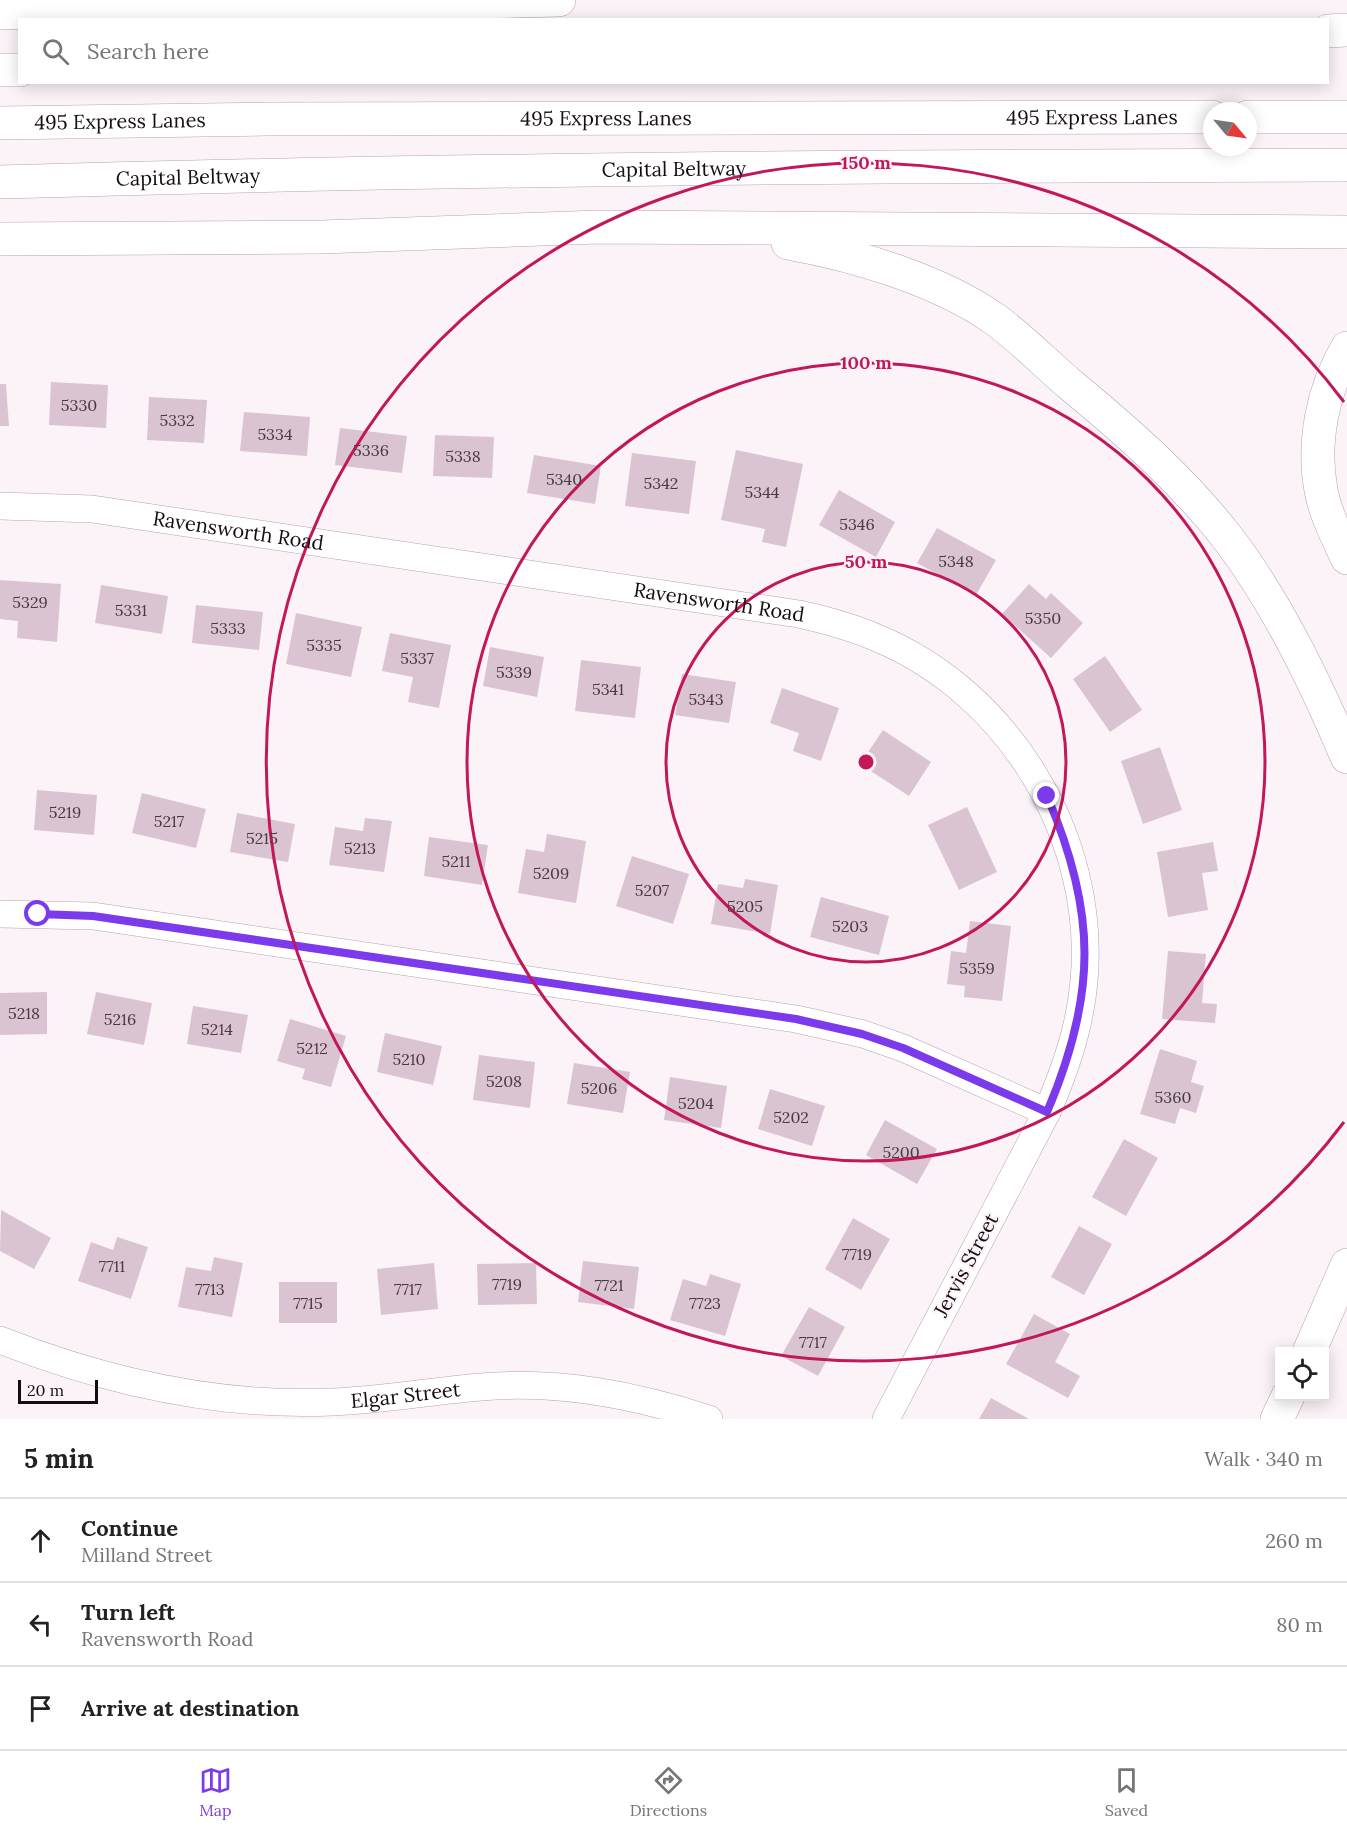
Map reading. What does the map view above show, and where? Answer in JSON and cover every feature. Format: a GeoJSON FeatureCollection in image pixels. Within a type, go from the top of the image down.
{"type":"FeatureCollection","features":[{"type":"Feature","properties":{"kind":"highway"},"geometry":{"type":"LineString","coordinates":[[0,13],[559,0]]}},
{"type":"Feature","properties":{"kind":"highway"},"geometry":{"type":"LineString","coordinates":[[1329,31],[1347,30]]}},
{"type":"Feature","properties":{"kind":"highway"},"geometry":{"type":"LineString","coordinates":[[0,70],[18,70]]}},
{"type":"Feature","properties":{"kind":"highway","name":"495 Express Lanes"},"geometry":{"type":"LineString","coordinates":[[0,123],[279,119],[1203,117]]}},
{"type":"Feature","properties":{"kind":"highway"},"geometry":{"type":"LineString","coordinates":[[1257,117],[1347,117]]}},
{"type":"Feature","properties":{"kind":"highway","name":"Capital Beltway"},"geometry":{"type":"LineString","coordinates":[[0,182],[409,171],[1347,165]]}},
{"type":"Feature","properties":{"kind":"highway"},"geometry":{"type":"LineString","coordinates":[[598,226],[770,240],[820,248],[878,264],[915,279],[995,320],[1135,437],[1232,545],[1262,589],[1310,677],[1347,757]]}},
{"type":"Feature","properties":{"kind":"highway"},"geometry":{"type":"LineString","coordinates":[[0,239],[322,237],[598,226],[1347,232]]}},
{"type":"Feature","properties":{"kind":"highway"},"geometry":{"type":"LineString","coordinates":[[1347,348],[1337,365],[1326,397],[1319,428],[1319,459],[1321,489],[1333,528],[1347,558]]}},
{"type":"Feature","properties":{"kind":"highway"},"geometry":{"type":"LineString","coordinates":[[1311,1347],[1347,1265]]}},
{"type":"Feature","properties":{"kind":"highway"},"geometry":{"type":"LineString","coordinates":[[1277,1419],[1286,1401]]}},
{"type":"Feature","properties":{"kind":"street","name":"Ravensworth Road"},"geometry":{"type":"LineString","coordinates":[[0,506],[92,509],[799,614],[832,622],[878,638],[920,660],[959,687],[994,720],[1021,754],[1047,796],[1066,842],[1078,886],[1084,931],[1084,980],[1078,1023],[1065,1069],[1047,1112]]}},
{"type":"Feature","properties":{"kind":"street"},"geometry":{"type":"LineString","coordinates":[[0,914],[93,916],[796,1019],[862,1034],[903,1048],[1047,1112]]}},
{"type":"Feature","properties":{"kind":"street","name":"Jervis Street"},"geometry":{"type":"LineString","coordinates":[[886,1419],[1047,1112]]}},
{"type":"Feature","properties":{"kind":"street","name":"Elgar Street"},"geometry":{"type":"LineString","coordinates":[[0,1341],[53,1361],[123,1382],[195,1396],[266,1402],[333,1402],[484,1386],[554,1386],[604,1391],[666,1405],[709,1419]]}},
{"type":"Feature","properties":{"kind":"building"},"geometry":{"type":"Polygon","coordinates":[[[51,382],[108,385],[106,428],[49,425],[51,382]]]}},
{"type":"Feature","properties":{"kind":"building"},"geometry":{"type":"Polygon","coordinates":[[[0,384],[6,384],[9,426],[0,426],[0,384]]]}},
{"type":"Feature","properties":{"kind":"building"},"geometry":{"type":"Polygon","coordinates":[[[149,397],[207,400],[204,443],[147,440],[149,397]]]}},
{"type":"Feature","properties":{"kind":"building"},"geometry":{"type":"Polygon","coordinates":[[[244,412],[310,417],[307,456],[240,451],[244,412]]]}},
{"type":"Feature","properties":{"kind":"building"},"geometry":{"type":"Polygon","coordinates":[[[340,428],[407,436],[402,473],[335,465],[340,428]]]}},
{"type":"Feature","properties":{"kind":"building"},"geometry":{"type":"Polygon","coordinates":[[[435,435],[494,437],[492,478],[433,476],[435,435]]]}},
{"type":"Feature","properties":{"kind":"building"},"geometry":{"type":"Polygon","coordinates":[[[736,450],[803,464],[786,547],[762,542],[765,529],[721,520],[736,450]]]}},
{"type":"Feature","properties":{"kind":"building"},"geometry":{"type":"Polygon","coordinates":[[[632,453],[696,461],[689,514],[625,506],[632,453]]]}},
{"type":"Feature","properties":{"kind":"building"},"geometry":{"type":"Polygon","coordinates":[[[534,455],[601,466],[595,504],[527,493],[534,455]]]}},
{"type":"Feature","properties":{"kind":"building"},"geometry":{"type":"Polygon","coordinates":[[[839,490],[895,522],[876,557],[819,525],[839,490]]]}},
{"type":"Feature","properties":{"kind":"building"},"geometry":{"type":"Polygon","coordinates":[[[937,528],[996,560],[976,595],[917,563],[937,528]]]}},
{"type":"Feature","properties":{"kind":"building"},"geometry":{"type":"Polygon","coordinates":[[[0,580],[61,584],[57,642],[17,638],[18,621],[0,619],[0,580]]]}},
{"type":"Feature","properties":{"kind":"building"},"geometry":{"type":"Polygon","coordinates":[[[1029,584],[1046,599],[1051,593],[1083,623],[1051,658],[1002,614],[1029,584]]]}},
{"type":"Feature","properties":{"kind":"building"},"geometry":{"type":"Polygon","coordinates":[[[101,585],[168,596],[162,634],[95,623],[101,585]]]}},
{"type":"Feature","properties":{"kind":"building"},"geometry":{"type":"Polygon","coordinates":[[[196,605],[263,612],[259,650],[192,643],[196,605]]]}},
{"type":"Feature","properties":{"kind":"building"},"geometry":{"type":"Polygon","coordinates":[[[296,613],[362,627],[351,677],[286,664],[296,613]]]}},
{"type":"Feature","properties":{"kind":"building"},"geometry":{"type":"Polygon","coordinates":[[[390,633],[451,645],[439,708],[408,702],[413,677],[382,671],[390,633]]]}},
{"type":"Feature","properties":{"kind":"building"},"geometry":{"type":"Polygon","coordinates":[[[490,647],[544,657],[537,697],[483,686],[490,647]]]}},
{"type":"Feature","properties":{"kind":"building"},"geometry":{"type":"Polygon","coordinates":[[[1105,656],[1142,710],[1110,732],[1073,679],[1105,656]]]}},
{"type":"Feature","properties":{"kind":"building"},"geometry":{"type":"Polygon","coordinates":[[[581,660],[641,667],[635,718],[575,711],[581,660]]]}},
{"type":"Feature","properties":{"kind":"building"},"geometry":{"type":"Polygon","coordinates":[[[682,674],[736,682],[729,723],[675,715],[682,674]]]}},
{"type":"Feature","properties":{"kind":"building"},"geometry":{"type":"Polygon","coordinates":[[[782,688],[839,708],[821,761],[793,751],[799,733],[770,723],[782,688]]]}},
{"type":"Feature","properties":{"kind":"building"},"geometry":{"type":"Polygon","coordinates":[[[883,730],[931,762],[909,796],[860,764],[883,730]]]}},
{"type":"Feature","properties":{"kind":"building"},"geometry":{"type":"Polygon","coordinates":[[[1160,747],[1182,810],[1143,824],[1121,761],[1160,747]]]}},
{"type":"Feature","properties":{"kind":"building"},"geometry":{"type":"Polygon","coordinates":[[[37,790],[97,795],[94,835],[34,830],[37,790]]]}},
{"type":"Feature","properties":{"kind":"building"},"geometry":{"type":"Polygon","coordinates":[[[142,793],[206,809],[196,848],[132,833],[142,793]]]}},
{"type":"Feature","properties":{"kind":"building"},"geometry":{"type":"Polygon","coordinates":[[[967,807],[997,872],[959,890],[928,825],[967,807]]]}},
{"type":"Feature","properties":{"kind":"building"},"geometry":{"type":"Polygon","coordinates":[[[237,813],[295,824],[288,862],[230,852],[237,813]]]}},
{"type":"Feature","properties":{"kind":"building"},"geometry":{"type":"Polygon","coordinates":[[[365,818],[392,821],[384,872],[329,865],[335,827],[363,831],[365,818]]]}},
{"type":"Feature","properties":{"kind":"building"},"geometry":{"type":"Polygon","coordinates":[[[547,834],[586,841],[576,903],[518,893],[526,849],[544,852],[547,834]]]}},
{"type":"Feature","properties":{"kind":"building"},"geometry":{"type":"Polygon","coordinates":[[[429,837],[488,845],[482,885],[424,876],[429,837]]]}},
{"type":"Feature","properties":{"kind":"building"},"geometry":{"type":"Polygon","coordinates":[[[1213,842],[1218,871],[1202,873],[1208,910],[1168,917],[1157,852],[1213,842]]]}},
{"type":"Feature","properties":{"kind":"building"},"geometry":{"type":"Polygon","coordinates":[[[632,856],[689,874],[673,924],[616,906],[632,856]]]}},
{"type":"Feature","properties":{"kind":"building"},"geometry":{"type":"Polygon","coordinates":[[[745,879],[778,885],[770,934],[711,924],[718,884],[743,888],[745,879]]]}},
{"type":"Feature","properties":{"kind":"building"},"geometry":{"type":"Polygon","coordinates":[[[821,897],[889,916],[879,955],[810,937],[821,897]]]}},
{"type":"Feature","properties":{"kind":"building"},"geometry":{"type":"Polygon","coordinates":[[[970,921],[1011,926],[1002,1001],[964,997],[965,986],[947,984],[951,951],[966,953],[970,921]]]}},
{"type":"Feature","properties":{"kind":"building"},"geometry":{"type":"Polygon","coordinates":[[[1168,951],[1206,954],[1202,1003],[1217,1004],[1215,1023],[1162,1019],[1168,951]]]}},
{"type":"Feature","properties":{"kind":"building"},"geometry":{"type":"Polygon","coordinates":[[[47,992],[47,1034],[0,1035],[0,993],[47,992]]]}},
{"type":"Feature","properties":{"kind":"building"},"geometry":{"type":"Polygon","coordinates":[[[96,992],[152,1003],[144,1045],[87,1034],[96,992]]]}},
{"type":"Feature","properties":{"kind":"building"},"geometry":{"type":"Polygon","coordinates":[[[193,1006],[248,1015],[241,1053],[187,1044],[193,1006]]]}},
{"type":"Feature","properties":{"kind":"building"},"geometry":{"type":"Polygon","coordinates":[[[290,1019],[346,1036],[331,1087],[302,1079],[305,1069],[277,1061],[290,1019]]]}},
{"type":"Feature","properties":{"kind":"building"},"geometry":{"type":"Polygon","coordinates":[[[385,1033],[442,1046],[433,1085],[377,1072],[385,1033]]]}},
{"type":"Feature","properties":{"kind":"building"},"geometry":{"type":"Polygon","coordinates":[[[1160,1049],[1197,1061],[1191,1082],[1204,1086],[1196,1113],[1180,1108],[1175,1124],[1140,1114],[1160,1049]]]}},
{"type":"Feature","properties":{"kind":"building"},"geometry":{"type":"Polygon","coordinates":[[[479,1055],[535,1062],[530,1108],[473,1100],[479,1055]]]}},
{"type":"Feature","properties":{"kind":"building"},"geometry":{"type":"Polygon","coordinates":[[[574,1063],[630,1072],[623,1113],[567,1104],[574,1063]]]}},
{"type":"Feature","properties":{"kind":"building"},"geometry":{"type":"Polygon","coordinates":[[[670,1077],[727,1086],[721,1128],[664,1120],[670,1077]]]}},
{"type":"Feature","properties":{"kind":"building"},"geometry":{"type":"Polygon","coordinates":[[[770,1089],[825,1106],[812,1146],[758,1129],[770,1089]]]}},
{"type":"Feature","properties":{"kind":"building"},"geometry":{"type":"Polygon","coordinates":[[[885,1120],[937,1149],[917,1184],[866,1155],[885,1120]]]}},
{"type":"Feature","properties":{"kind":"building"},"geometry":{"type":"Polygon","coordinates":[[[1124,1139],[1158,1158],[1126,1216],[1092,1197],[1124,1139]]]}},
{"type":"Feature","properties":{"kind":"building"},"geometry":{"type":"Polygon","coordinates":[[[1,1210],[51,1238],[34,1269],[0,1251],[1,1210]]]}},
{"type":"Feature","properties":{"kind":"building"},"geometry":{"type":"Polygon","coordinates":[[[853,1218],[890,1239],[861,1290],[825,1269],[853,1218]]]}},
{"type":"Feature","properties":{"kind":"building"},"geometry":{"type":"Polygon","coordinates":[[[1079,1226],[1112,1244],[1084,1295],[1051,1277],[1079,1226]]]}},
{"type":"Feature","properties":{"kind":"building"},"geometry":{"type":"Polygon","coordinates":[[[117,1237],[148,1247],[131,1299],[78,1281],[91,1242],[113,1250],[117,1237]]]}},
{"type":"Feature","properties":{"kind":"building"},"geometry":{"type":"Polygon","coordinates":[[[214,1257],[243,1263],[232,1317],[178,1307],[186,1267],[211,1271],[214,1257]]]}},
{"type":"Feature","properties":{"kind":"building"},"geometry":{"type":"Polygon","coordinates":[[[583,1261],[639,1267],[634,1309],[578,1302],[583,1261]]]}},
{"type":"Feature","properties":{"kind":"building"},"geometry":{"type":"Polygon","coordinates":[[[434,1263],[438,1309],[381,1315],[377,1269],[434,1263]]]}},
{"type":"Feature","properties":{"kind":"building"},"geometry":{"type":"Polygon","coordinates":[[[536,1263],[537,1304],[478,1305],[477,1264],[536,1263]]]}},
{"type":"Feature","properties":{"kind":"building"},"geometry":{"type":"Polygon","coordinates":[[[710,1274],[741,1284],[725,1336],[670,1320],[683,1279],[706,1286],[710,1274]]]}},
{"type":"Feature","properties":{"kind":"building"},"geometry":{"type":"Polygon","coordinates":[[[279,1282],[337,1282],[337,1323],[279,1323],[279,1282]]]}},
{"type":"Feature","properties":{"kind":"building"},"geometry":{"type":"Polygon","coordinates":[[[809,1307],[845,1327],[818,1376],[781,1356],[809,1307]]]}},
{"type":"Feature","properties":{"kind":"building"},"geometry":{"type":"Polygon","coordinates":[[[1034,1314],[1070,1334],[1055,1362],[1080,1376],[1068,1398],[1006,1364],[1034,1314]]]}},
{"type":"Feature","properties":{"kind":"building"},"geometry":{"type":"Polygon","coordinates":[[[991,1398],[1029,1419],[979,1419],[991,1398]]]}},
{"type":"Feature","properties":{"kind":"route"},"geometry":{"type":"LineString","coordinates":[[38,914],[93,916],[796,1019],[862,1034],[903,1048],[1047,1112],[1065,1069],[1078,1023],[1084,980],[1084,931],[1078,886],[1066,842],[1047,796]]}}]}
